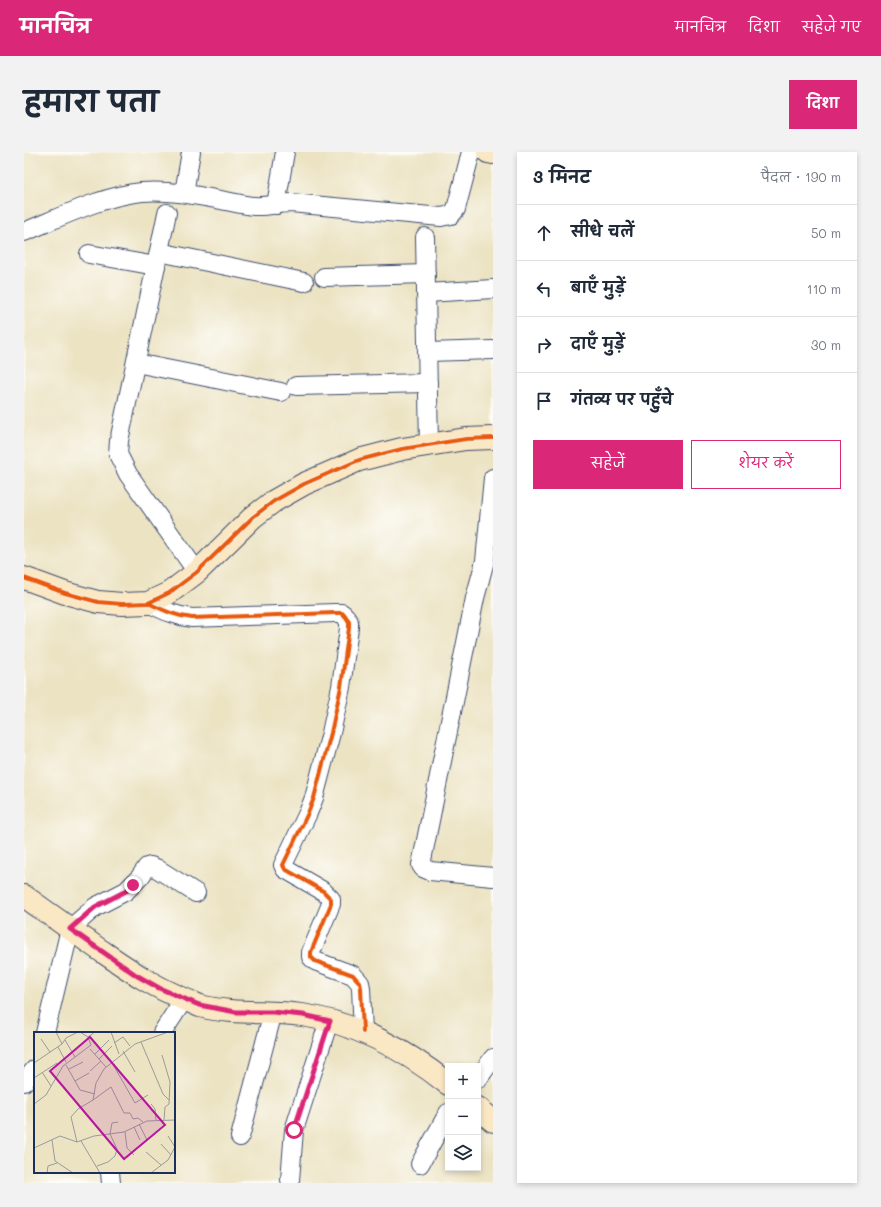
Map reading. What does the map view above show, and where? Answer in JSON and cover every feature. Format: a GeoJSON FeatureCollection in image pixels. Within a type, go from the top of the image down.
{"type":"FeatureCollection","features":[{"type":"Feature","properties":{"kind":"street"},"geometry":{"type":"LineString","coordinates":[[184,193],[191,152]]}},
{"type":"Feature","properties":{"kind":"street"},"geometry":{"type":"LineString","coordinates":[[276,205],[285,152]]}},
{"type":"Feature","properties":{"kind":"street"},"geometry":{"type":"LineString","coordinates":[[24,232],[83,207],[141,192],[184,193],[253,206],[276,205],[282,203],[302,204],[441,217],[451,215],[456,209],[460,200],[471,152]]}},
{"type":"Feature","properties":{"kind":"street"},"geometry":{"type":"LineString","coordinates":[[488,152],[493,153]]}},
{"type":"Feature","properties":{"kind":"street"},"geometry":{"type":"LineString","coordinates":[[167,213],[119,441],[118,454],[128,474],[197,572]]}},
{"type":"Feature","properties":{"kind":"street"},"geometry":{"type":"LineString","coordinates":[[425,238],[429,445]]}},
{"type":"Feature","properties":{"kind":"street"},"geometry":{"type":"LineString","coordinates":[[89,254],[158,259],[304,282]]}},
{"type":"Feature","properties":{"kind":"street"},"geometry":{"type":"LineString","coordinates":[[324,277],[426,274]]}},
{"type":"Feature","properties":{"kind":"street"},"geometry":{"type":"LineString","coordinates":[[426,292],[493,289]]}},
{"type":"Feature","properties":{"kind":"street"},"geometry":{"type":"LineString","coordinates":[[427,352],[493,350]]}},
{"type":"Feature","properties":{"kind":"street"},"geometry":{"type":"LineString","coordinates":[[136,363],[288,389],[428,383]]}},
{"type":"Feature","properties":{"kind":"street"},"geometry":{"type":"LineString","coordinates":[[24,578],[65,593],[98,602],[122,604],[148,603],[169,593],[197,572],[253,517],[274,501],[298,488],[359,460],[402,449],[466,439],[493,438]]}},
{"type":"Feature","properties":{"kind":"street"},"geometry":{"type":"LineString","coordinates":[[493,478],[485,561],[475,598],[421,865],[423,868],[430,870],[493,877]]}},
{"type":"Feature","properties":{"kind":"street"},"geometry":{"type":"LineString","coordinates":[[148,603],[168,613],[192,618],[342,613],[349,622],[341,687],[330,740],[311,806],[283,865],[285,869],[323,891],[331,899],[331,904],[311,952],[311,957],[315,961],[353,975],[358,979],[361,988],[363,1032]]}},
{"type":"Feature","properties":{"kind":"street"},"geometry":{"type":"LineString","coordinates":[[45,1032],[70,929],[95,907],[126,891],[140,877],[146,867],[151,866],[156,868],[196,893]]}},
{"type":"Feature","properties":{"kind":"street"},"geometry":{"type":"LineString","coordinates":[[24,896],[136,975],[159,988],[199,1005],[219,1009],[236,1012],[273,1012],[303,1015],[330,1021],[363,1032],[401,1051],[430,1069],[445,1082]]}},
{"type":"Feature","properties":{"kind":"street"},"geometry":{"type":"LineString","coordinates":[[163,1032],[184,999]]}},
{"type":"Feature","properties":{"kind":"street"},"geometry":{"type":"LineString","coordinates":[[240,1137],[273,1012]]}},
{"type":"Feature","properties":{"kind":"street"},"geometry":{"type":"LineString","coordinates":[[290,1180],[295,1125],[330,1021]]}},
{"type":"Feature","properties":{"kind":"street"},"geometry":{"type":"LineString","coordinates":[[481,1075],[493,1058]]}},
{"type":"Feature","properties":{"kind":"street"},"geometry":{"type":"LineString","coordinates":[[24,1082],[34,1070]]}},
{"type":"Feature","properties":{"kind":"street"},"geometry":{"type":"LineString","coordinates":[[481,1111],[493,1121]]}},
{"type":"Feature","properties":{"kind":"street"},"geometry":{"type":"LineString","coordinates":[[420,1164],[445,1118]]}},
{"type":"Feature","properties":{"kind":"street"},"geometry":{"type":"LineString","coordinates":[[110,1173],[111,1183]]}},
{"type":"Feature","properties":{"kind":"cycle path"},"geometry":{"type":"LineString","coordinates":[[24,578],[65,593],[98,602],[122,604],[148,603],[169,593],[197,572],[253,517],[274,501],[304,484],[359,460],[402,449],[466,439],[493,438]]}},
{"type":"Feature","properties":{"kind":"cycle path"},"geometry":{"type":"LineString","coordinates":[[148,603],[175,614],[192,618],[342,613],[349,622],[341,687],[314,798],[283,865],[285,869],[323,891],[331,899],[331,904],[311,952],[311,957],[315,961],[353,975],[360,983],[363,1032]]}},
{"type":"Feature","properties":{"kind":"route"},"geometry":{"type":"LineString","coordinates":[[133,885],[126,891],[95,907],[70,929],[136,975],[159,988],[199,1005],[236,1012],[273,1012],[303,1015],[330,1021],[296,1120],[294,1130]]}}]}
